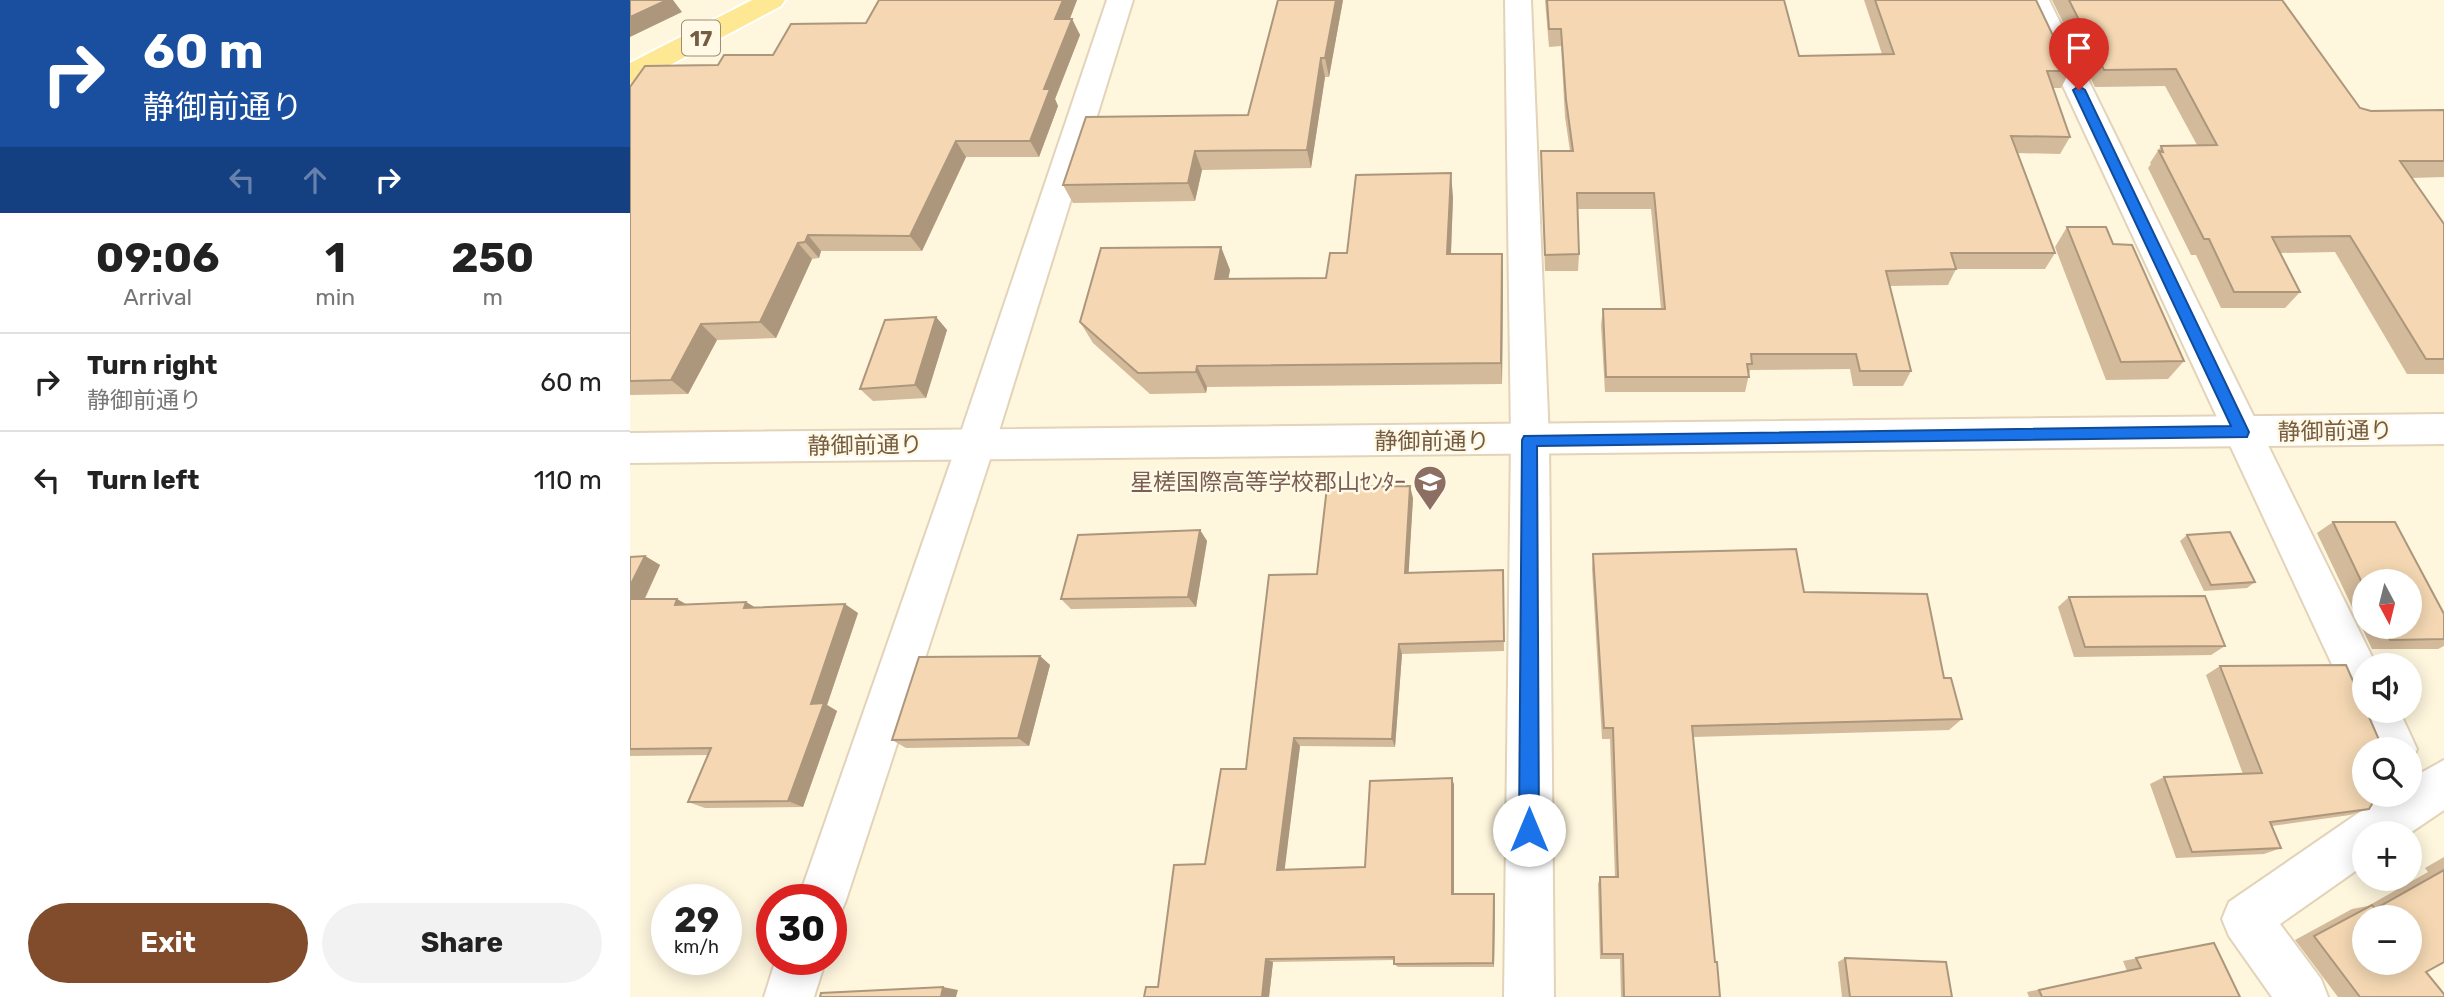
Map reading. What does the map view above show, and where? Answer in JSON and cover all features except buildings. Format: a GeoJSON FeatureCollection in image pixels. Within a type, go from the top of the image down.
{"type":"FeatureCollection","features":[{"type":"Feature","properties":{"kind":"main road","name":"17"},"geometry":{"type":"LineString","coordinates":[[630,54],[733,0]]}},
{"type":"Feature","properties":{"kind":"main road","name":"17"},"geometry":{"type":"LineString","coordinates":[[630,75],[772,0]]}},
{"type":"Feature","properties":{"kind":"street"},"geometry":{"type":"LineString","coordinates":[[827,884],[976,444],[1121,0]]}},
{"type":"Feature","properties":{"kind":"street"},"geometry":{"type":"LineString","coordinates":[[1518,0],[1530,440],[1529,997]]}},
{"type":"Feature","properties":{"kind":"street"},"geometry":{"type":"LineString","coordinates":[[2036,0],[2352,661]]}},
{"type":"Feature","properties":{"kind":"street","name":"静御前通り"},"geometry":{"type":"LineString","coordinates":[[630,448],[2444,429]]}},
{"type":"Feature","properties":{"kind":"street"},"geometry":{"type":"LineString","coordinates":[[2384,821],[2424,788]]}},
{"type":"Feature","properties":{"kind":"street"},"geometry":{"type":"LineString","coordinates":[[2303,997],[2246,919],[2352,845]]}},
{"type":"Feature","properties":{"kind":"street"},"geometry":{"type":"LineString","coordinates":[[789,997],[797,975]]}},
{"type":"Feature","properties":{"kind":"place","name":"星槎国際高等学校郡山ｾﾝﾀｰ"},"geometry":{"type":"Point","coordinates":[1430,512]}},
{"type":"Feature","properties":{"kind":"route"},"geometry":{"type":"LineString","coordinates":[[1529,830],[1530,440],[2241,432],[2079,90]]}}]}
